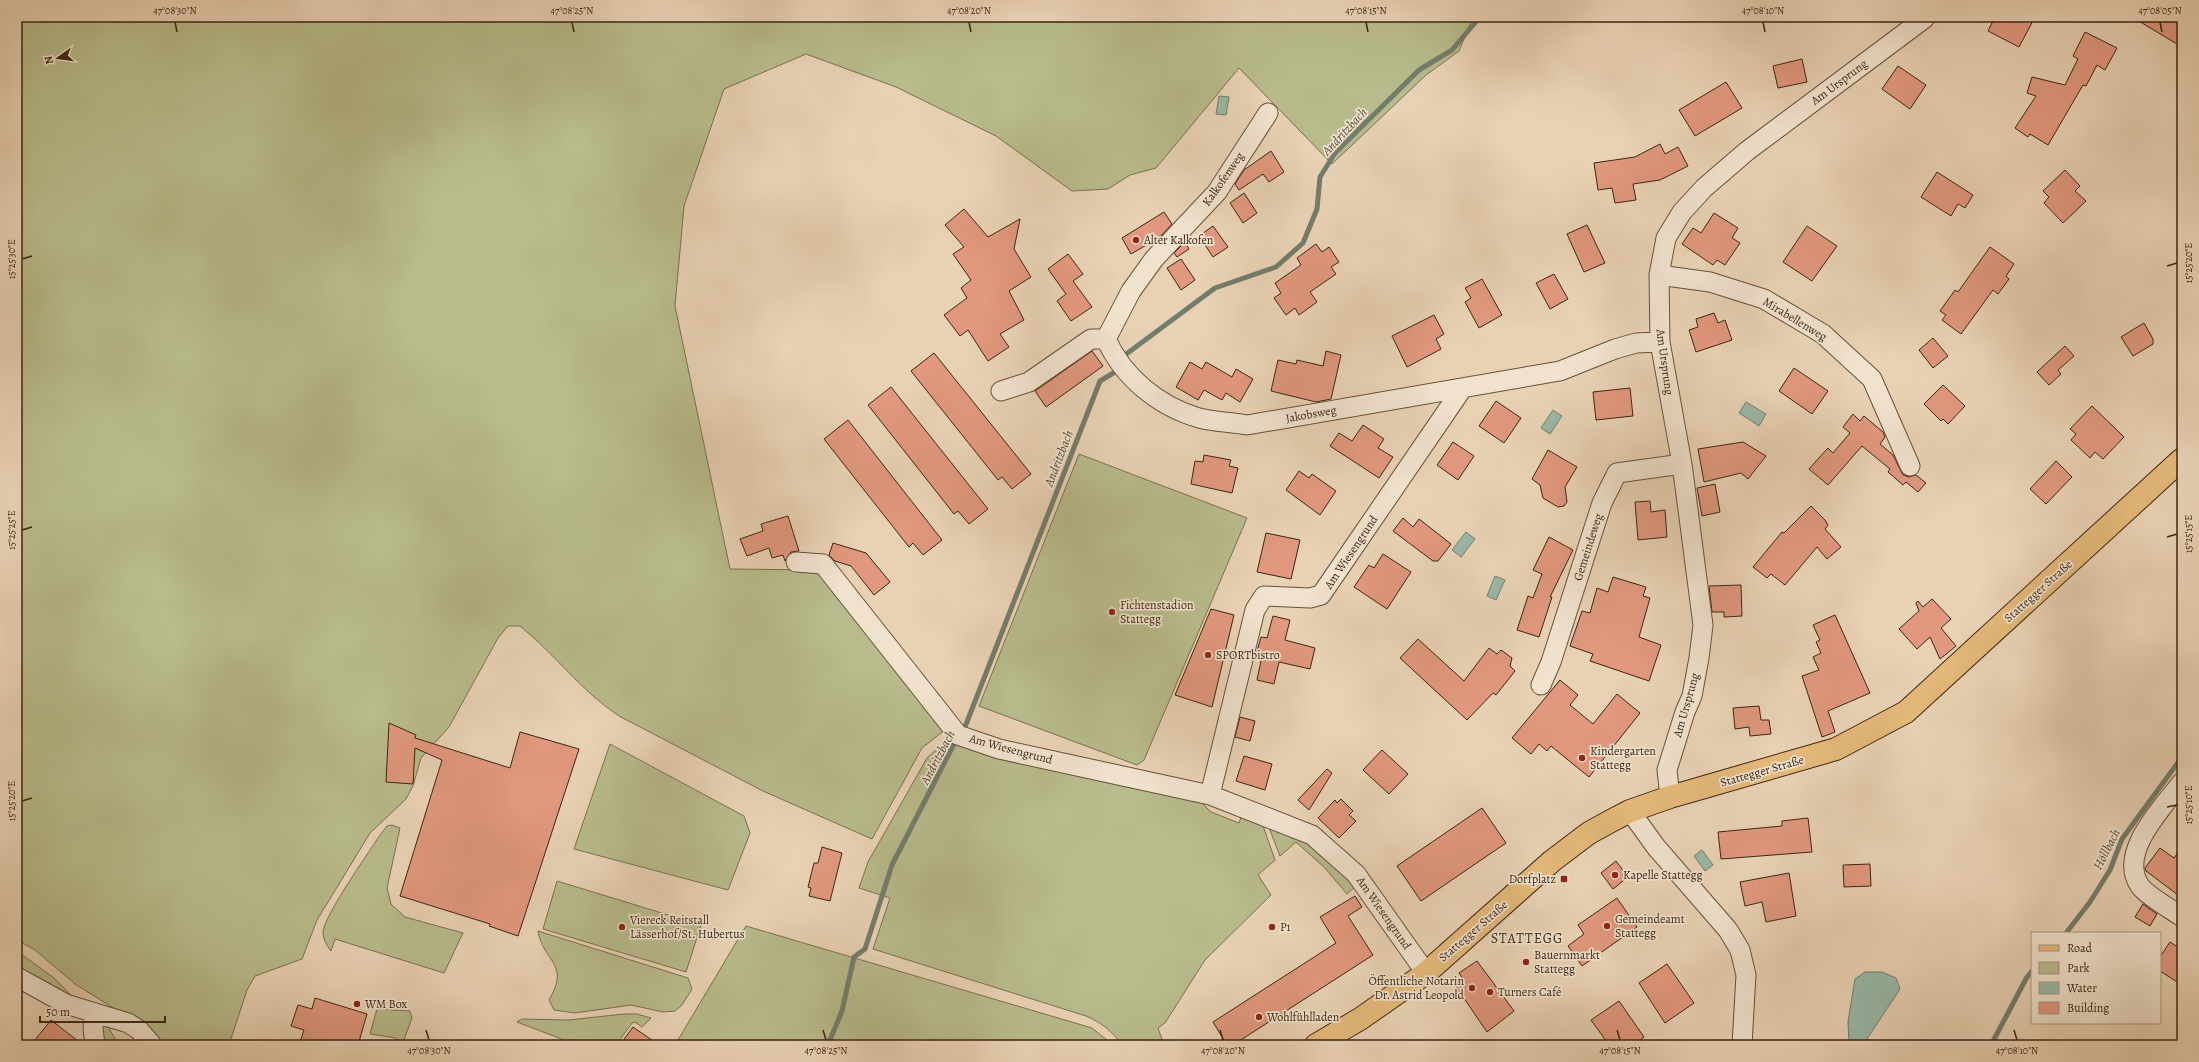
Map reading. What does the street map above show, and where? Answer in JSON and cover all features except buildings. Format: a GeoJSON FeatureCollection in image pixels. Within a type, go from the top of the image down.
{"type":"FeatureCollection","features":[{"type":"Feature","properties":{"kind":"main road","name":"Stattegger Straße"},"geometry":{"type":"LineString","coordinates":[[1316,1045],[1360,1019],[1426,972],[1552,862],[1589,833],[1630,811],[1670,797],[1836,749],[1906,712],[2182,459]]}},
{"type":"Feature","properties":{"kind":"street","name":"Am Ursprung"},"geometry":{"type":"LineString","coordinates":[[1670,797],[1667,770],[1685,712],[1692,696],[1703,625],[1682,464],[1660,342],[1659,275],[1666,238],[1682,212],[1704,188],[1746,151],[1925,18]]}},
{"type":"Feature","properties":{"kind":"street","name":"Kalkofenweg"},"geometry":{"type":"LineString","coordinates":[[1109,347],[1131,291],[1154,258],[1217,192],[1268,113]]}},
{"type":"Feature","properties":{"kind":"street","name":"Mirabellenweg"},"geometry":{"type":"LineString","coordinates":[[1659,275],[1710,282],[1764,299],[1823,334],[1872,380],[1910,466]]}},
{"type":"Feature","properties":{"kind":"street"},"geometry":{"type":"LineString","coordinates":[[1001,391],[1028,382],[1091,339],[1109,347]]}},
{"type":"Feature","properties":{"kind":"street","name":"Jakobsweg"},"geometry":{"type":"LineString","coordinates":[[1109,347],[1126,374],[1169,406],[1199,418],[1247,424],[1462,389],[1560,371],[1615,349],[1636,343],[1660,342]]}},
{"type":"Feature","properties":{"kind":"street","name":"Am Wiesengrund"},"geometry":{"type":"LineString","coordinates":[[1210,796],[1255,610],[1264,596],[1310,598],[1321,595],[1462,389]]}},
{"type":"Feature","properties":{"kind":"street","name":"Gemeindeweg"},"geometry":{"type":"LineString","coordinates":[[1541,685],[1551,662],[1602,503],[1617,473],[1682,464]]}},
{"type":"Feature","properties":{"kind":"street","name":"Am Wiesengrund"},"geometry":{"type":"LineString","coordinates":[[796,562],[823,564],[949,726],[958,735],[998,749],[1210,796],[1312,835],[1356,874],[1426,972]]}},
{"type":"Feature","properties":{"kind":"street"},"geometry":{"type":"LineString","coordinates":[[2182,782],[2142,836],[2133,859],[2134,874],[2141,887],[2182,917]]}},
{"type":"Feature","properties":{"kind":"street"},"geometry":{"type":"LineString","coordinates":[[1630,811],[1656,847],[1728,930],[1740,950],[1746,975],[1742,1045]]}},
{"type":"Feature","properties":{"kind":"street"},"geometry":{"type":"LineString","coordinates":[[17,977],[66,1004],[128,1023],[139,1030],[152,1045]]}},
{"type":"Feature","properties":{"kind":"street"},"geometry":{"type":"LineString","coordinates":[[94,1013],[95,1045]]}},
{"type":"Feature","properties":{"kind":"green space"},"geometry":{"type":"Polygon","coordinates":[[[17,17],[1473,17],[1459,51],[1426,75],[1332,164],[1239,68],[1156,168],[1130,175],[1108,189],[1072,191],[996,136],[896,87],[806,54],[724,89],[684,206],[675,306],[730,569],[817,570],[945,730],[922,748],[872,839],[763,791],[619,716],[592,695],[545,648],[520,626],[508,626],[498,638],[449,727],[421,758],[413,786],[406,799],[370,833],[317,920],[302,959],[255,976],[247,990],[229,1045],[157,1045],[118,1011],[75,984],[35,950],[17,940],[17,17]]]}},
{"type":"Feature","properties":{"kind":"green space","name":"Fichtenstadion Stattegg"},"geometry":{"type":"Polygon","coordinates":[[[1079,454],[1247,518],[1144,760],[1137,765],[979,706],[1079,454]]]}},
{"type":"Feature","properties":{"kind":"green space"},"geometry":{"type":"Polygon","coordinates":[[[961,742],[1196,797],[1211,812],[1239,823],[1242,814],[1261,820],[1275,860],[1258,875],[1271,895],[1205,960],[1165,1023],[1158,1028],[1164,1045],[1122,1045],[1106,1028],[1086,1016],[873,949],[890,898],[859,888],[868,862],[927,758],[938,748],[961,742]]]}},
{"type":"Feature","properties":{"kind":"green space"},"geometry":{"type":"Polygon","coordinates":[[[610,744],[744,816],[750,833],[728,890],[574,849],[610,744]]]}},
{"type":"Feature","properties":{"kind":"green space"},"geometry":{"type":"Polygon","coordinates":[[[1266,820],[1300,835],[1356,886],[1347,894],[1324,867],[1296,842],[1280,856],[1266,820]]]}},
{"type":"Feature","properties":{"kind":"green space"},"geometry":{"type":"Polygon","coordinates":[[[392,825],[400,828],[387,888],[391,904],[405,917],[463,933],[444,973],[335,939],[331,951],[324,940],[323,932],[325,924],[331,912],[380,835],[387,826],[392,825]]]}},
{"type":"Feature","properties":{"kind":"green space","name":"Viereck Reitstall Lässerhof/St. Hubertus"},"geometry":{"type":"Polygon","coordinates":[[[557,881],[701,925],[686,972],[543,929],[557,881]]]}},
{"type":"Feature","properties":{"kind":"green space"},"geometry":{"type":"Polygon","coordinates":[[[746,926],[1092,1028],[1107,1040],[1110,1045],[675,1045],[746,926]]]}},
{"type":"Feature","properties":{"kind":"green space"},"geometry":{"type":"Polygon","coordinates":[[[538,931],[688,978],[692,989],[682,1005],[675,1011],[663,1012],[631,1005],[575,1013],[554,1010],[549,1000],[555,988],[557,970],[545,950],[538,931]]]}},
{"type":"Feature","properties":{"kind":"green space"},"geometry":{"type":"Polygon","coordinates":[[[17,951],[54,978],[80,1004],[17,972],[17,951]]]}},
{"type":"Feature","properties":{"kind":"green space"},"geometry":{"type":"Polygon","coordinates":[[[377,1009],[410,1011],[412,1018],[402,1045],[397,1045],[396,1038],[370,1034],[377,1009]]]}},
{"type":"Feature","properties":{"kind":"green space"},"geometry":{"type":"Polygon","coordinates":[[[637,1014],[651,1018],[642,1027],[635,1022],[632,1023],[616,1045],[607,1045],[601,1042],[598,1045],[577,1045],[517,1022],[522,1019],[568,1020],[637,1014]]]}},
{"type":"Feature","properties":{"kind":"green space"},"geometry":{"type":"Polygon","coordinates":[[[105,1022],[119,1045],[105,1045],[100,1031],[105,1022]]]}},
{"type":"Feature","properties":{"kind":"water"},"geometry":{"type":"Polygon","coordinates":[[[1219,96],[1229,97],[1226,115],[1216,114],[1219,96]]]}},
{"type":"Feature","properties":{"kind":"water"},"geometry":{"type":"Polygon","coordinates":[[[1746,402],[1766,414],[1759,426],[1739,413],[1746,402]]]}},
{"type":"Feature","properties":{"kind":"water"},"geometry":{"type":"Polygon","coordinates":[[[1553,410],[1562,416],[1550,434],[1541,428],[1553,410]]]}},
{"type":"Feature","properties":{"kind":"water"},"geometry":{"type":"Polygon","coordinates":[[[1466,532],[1475,539],[1461,557],[1452,550],[1466,532]]]}},
{"type":"Feature","properties":{"kind":"water"},"geometry":{"type":"Polygon","coordinates":[[[1495,576],[1505,580],[1496,600],[1487,596],[1495,576]]]}},
{"type":"Feature","properties":{"kind":"water"},"geometry":{"type":"Polygon","coordinates":[[[1702,850],[1713,865],[1705,871],[1694,856],[1702,850]]]}},
{"type":"Feature","properties":{"kind":"water"},"geometry":{"type":"Polygon","coordinates":[[[1865,972],[1882,972],[1896,978],[1900,989],[1863,1045],[1849,1045],[1848,1022],[1855,979],[1865,972]]]}},
{"type":"Feature","properties":{"kind":"waterway","name":"Andritzbach"},"geometry":{"type":"LineString","coordinates":[[1123,360],[1125,355],[1215,288],[1276,267],[1303,243],[1317,209],[1320,177],[1335,153],[1419,70],[1452,50],[1480,17]]}},
{"type":"Feature","properties":{"kind":"waterway","name":"Andritzbach"},"geometry":{"type":"LineString","coordinates":[[828,1045],[842,1011],[854,957],[865,949],[892,865],[954,744],[965,727],[1100,381],[1115,372],[1118,367]]}},
{"type":"Feature","properties":{"kind":"waterway","name":"Höllbach"},"geometry":{"type":"LineString","coordinates":[[2067,932],[2090,902],[2110,870],[2122,839],[2182,757]]}},
{"type":"Feature","properties":{"kind":"waterway","name":"Höllbach"},"geometry":{"type":"LineString","coordinates":[[1991,1045],[2031,972]]}},
{"type":"Feature","properties":{"kind":"place","name":"Alter Kalkofen"},"geometry":{"type":"Point","coordinates":[1136,240]}},
{"type":"Feature","properties":{"kind":"place","name":"Fichtenstadion Stattegg"},"geometry":{"type":"Point","coordinates":[1112,612]}},
{"type":"Feature","properties":{"kind":"place","name":"SPORTbistro"},"geometry":{"type":"Point","coordinates":[1208,655]}},
{"type":"Feature","properties":{"kind":"place","name":"Kindergarten Stattegg"},"geometry":{"type":"Point","coordinates":[1582,758]}},
{"type":"Feature","properties":{"kind":"place","name":"Kapelle Stattegg"},"geometry":{"type":"Point","coordinates":[1615,875]}},
{"type":"Feature","properties":{"kind":"place","name":"Dorfplatz"},"geometry":{"type":"Point","coordinates":[1564,879]}},
{"type":"Feature","properties":{"kind":"place","name":"Gemeindeamt Stattegg"},"geometry":{"type":"Point","coordinates":[1607,926]}},
{"type":"Feature","properties":{"kind":"place","name":"Viereck Reitstall Lässerhof/St. Hubertus"},"geometry":{"type":"Point","coordinates":[622,927]}},
{"type":"Feature","properties":{"kind":"place","name":"P1"},"geometry":{"type":"Point","coordinates":[1272,927]}},
{"type":"Feature","properties":{"kind":"place","name":"Bauernmarkt Stattegg"},"geometry":{"type":"Point","coordinates":[1526,962]}},
{"type":"Feature","properties":{"kind":"place","name":"Öffentliche Notarin Dr. Astrid Leopold"},"geometry":{"type":"Point","coordinates":[1472,988]}},
{"type":"Feature","properties":{"kind":"place","name":"Turners Café"},"geometry":{"type":"Point","coordinates":[1490,992]}},
{"type":"Feature","properties":{"kind":"place","name":"WM Box"},"geometry":{"type":"Point","coordinates":[357,1004]}},
{"type":"Feature","properties":{"kind":"place","name":"Wohlfühlladen"},"geometry":{"type":"Point","coordinates":[1259,1017]}},
{"type":"Feature","properties":{"kind":"district","name":"STATTEGG"},"geometry":{"type":"Point","coordinates":[1527,938]}}]}
